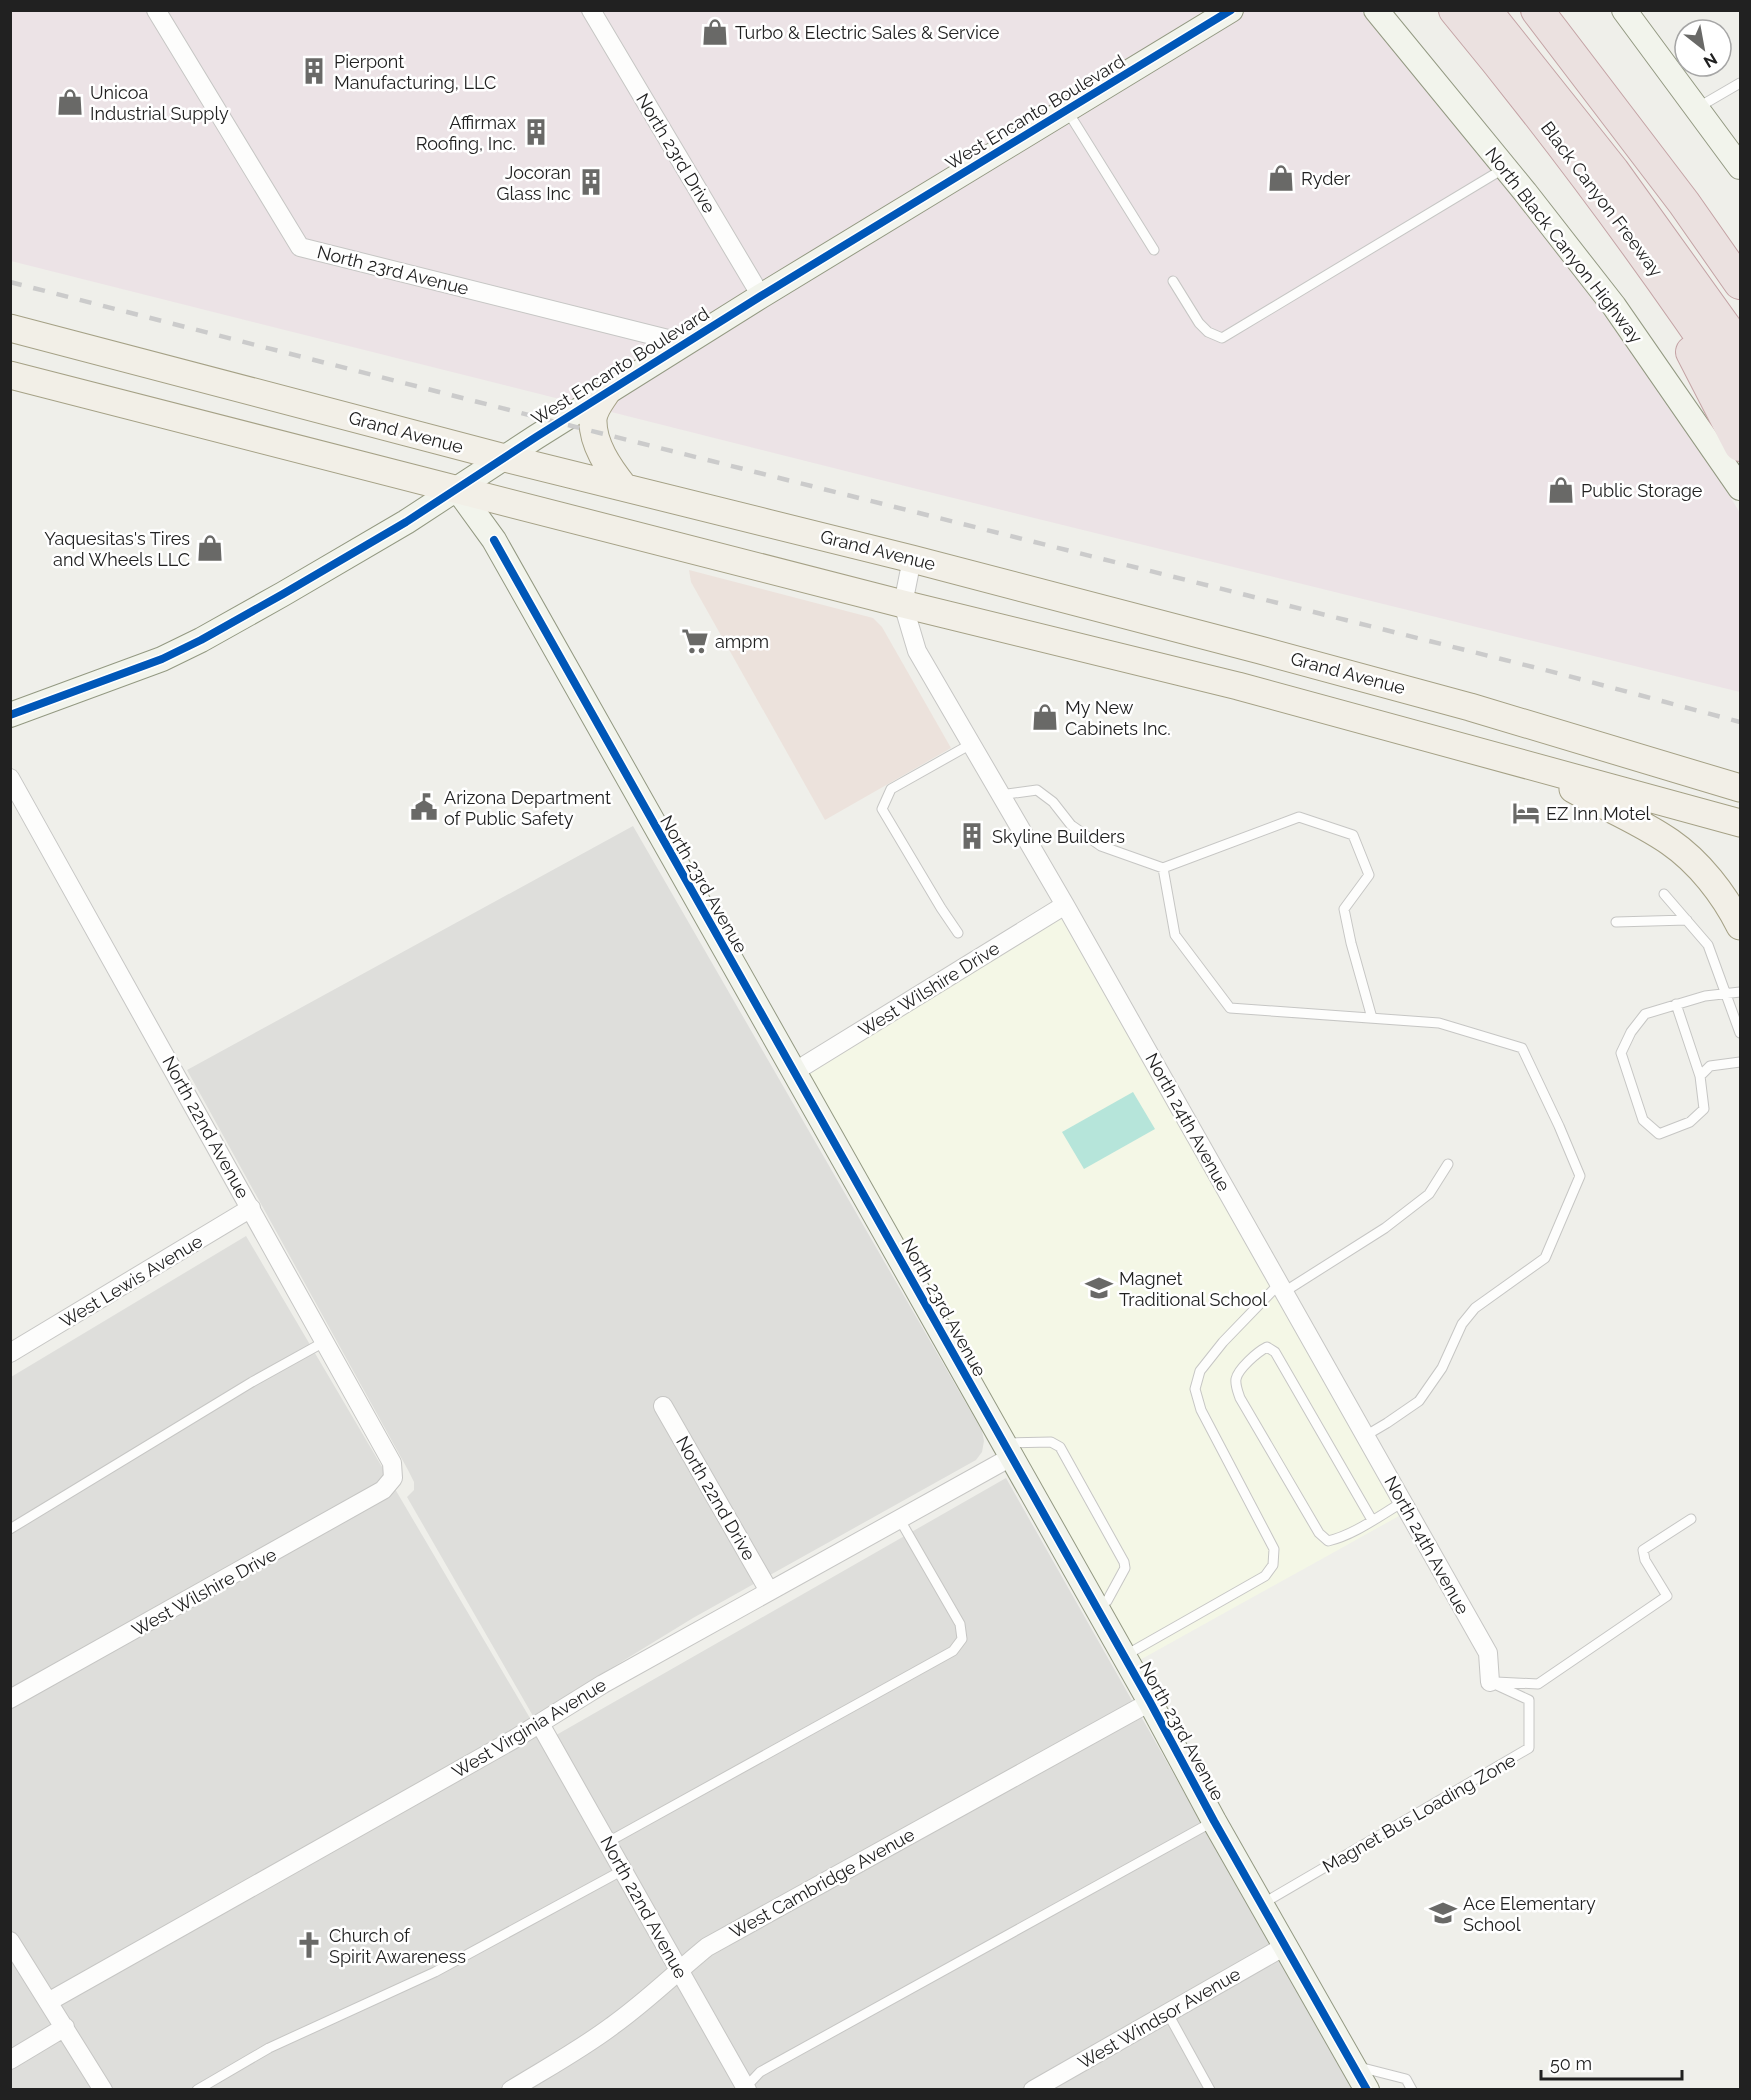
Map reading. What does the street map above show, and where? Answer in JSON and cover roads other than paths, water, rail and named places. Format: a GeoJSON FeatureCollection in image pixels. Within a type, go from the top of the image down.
{"type":"FeatureCollection","features":[{"type":"Feature","properties":{"kind":"highway","name":"Black Canyon Freeway"},"geometry":{"type":"LineString","coordinates":[[1455,10],[1629,232],[1740,393]]}},
{"type":"Feature","properties":{"kind":"highway"},"geometry":{"type":"LineString","coordinates":[[1485,10],[1613,171],[1740,348]]}},
{"type":"Feature","properties":{"kind":"highway"},"geometry":{"type":"LineString","coordinates":[[1537,10],[1633,136],[1740,283]]}},
{"type":"Feature","properties":{"kind":"highway"},"geometry":{"type":"LineString","coordinates":[[1633,136],[1740,259]]}},
{"type":"Feature","properties":{"kind":"highway"},"geometry":{"type":"LineString","coordinates":[[1629,232],[1655,277],[1740,445]]}},
{"type":"Feature","properties":{"kind":"main road","name":"Grand Avenue"},"geometry":{"type":"LineString","coordinates":[[10,328],[505,458],[912,559],[1260,650],[1448,701],[1740,788]]}},
{"type":"Feature","properties":{"kind":"main road"},"geometry":{"type":"LineString","coordinates":[[10,375],[903,604],[1238,686],[1740,823]]}},
{"type":"Feature","properties":{"kind":"main road"},"geometry":{"type":"LineString","coordinates":[[606,393],[593,417],[597,442],[608,465],[624,487]]}},
{"type":"Feature","properties":{"kind":"main road"},"geometry":{"type":"LineString","coordinates":[[1538,769],[1670,842],[1711,881],[1740,926]]}},
{"type":"Feature","properties":{"kind":"street","name":"North 23rd Avenue"},"geometry":{"type":"LineString","coordinates":[[156,10],[300,247],[684,344]]}},
{"type":"Feature","properties":{"kind":"street","name":"North 23rd Drive"},"geometry":{"type":"LineString","coordinates":[[591,10],[761,296]]}},
{"type":"Feature","properties":{"kind":"street","name":"West Encanto Boulevard"},"geometry":{"type":"LineString","coordinates":[[10,715],[126,673],[201,640],[325,570],[406,522],[761,296],[1231,10]]}},
{"type":"Feature","properties":{"kind":"street","name":"North Black Canyon Highway"},"geometry":{"type":"LineString","coordinates":[[1376,10],[1614,306],[1740,488]]}},
{"type":"Feature","properties":{"kind":"street"},"geometry":{"type":"LineString","coordinates":[[1624,10],[1740,167]]}},
{"type":"Feature","properties":{"kind":"street","name":"North 23rd Avenue"},"geometry":{"type":"LineString","coordinates":[[458,489],[494,540],[1367,2090]]}},
{"type":"Feature","properties":{"kind":"street","name":"North 24th Avenue"},"geometry":{"type":"LineString","coordinates":[[912,559],[903,604],[917,651],[1065,905],[1488,1653],[1490,1682]]}},
{"type":"Feature","properties":{"kind":"street","name":"North 22nd Avenue"},"geometry":{"type":"LineString","coordinates":[[10,778],[392,1463],[393,1478]]}},
{"type":"Feature","properties":{"kind":"street","name":"West Wilshire Drive"},"geometry":{"type":"LineString","coordinates":[[794,1072],[1065,905]]}},
{"type":"Feature","properties":{"kind":"street","name":"West Lewis Avenue"},"geometry":{"type":"LineString","coordinates":[[10,1353],[251,1208]]}},
{"type":"Feature","properties":{"kind":"street","name":"North 22nd Drive"},"geometry":{"type":"LineString","coordinates":[[663,1406],[769,1591]]}},
{"type":"Feature","properties":{"kind":"street","name":"West Virginia Avenue"},"geometry":{"type":"LineString","coordinates":[[48,2002],[540,1724],[603,1684],[900,1520],[1007,1450]]}},
{"type":"Feature","properties":{"kind":"street","name":"West Wilshire Drive"},"geometry":{"type":"LineString","coordinates":[[10,1699],[383,1490],[393,1478]]}},
{"type":"Feature","properties":{"kind":"street","name":"West Cambridge Avenue"},"geometry":{"type":"LineString","coordinates":[[511,2090],[611,2027],[707,1947],[1150,1702]]}},
{"type":"Feature","properties":{"kind":"street","name":"North 22nd Avenue"},"geometry":{"type":"LineString","coordinates":[[540,1724],[746,2089]]}},
{"type":"Feature","properties":{"kind":"street"},"geometry":{"type":"LineString","coordinates":[[10,1941],[103,2090]]}},
{"type":"Feature","properties":{"kind":"street","name":"West Windsor Avenue"},"geometry":{"type":"LineString","coordinates":[[1033,2090],[1054,2084],[1167,2012],[1285,1946]]}},
{"type":"Feature","properties":{"kind":"street"},"geometry":{"type":"LineString","coordinates":[[10,2060],[64,2028]]}},
{"type":"Feature","properties":{"kind":"lane"},"geometry":{"type":"LineString","coordinates":[[1697,108],[1740,83]]}},
{"type":"Feature","properties":{"kind":"lane"},"geometry":{"type":"LineString","coordinates":[[1066,110],[1154,250]]}},
{"type":"Feature","properties":{"kind":"lane"},"geometry":{"type":"LineString","coordinates":[[1173,281],[1199,323],[1208,332],[1222,338],[1505,168]]}},
{"type":"Feature","properties":{"kind":"lane"},"geometry":{"type":"LineString","coordinates":[[958,933],[882,809],[891,789],[971,744]]}},
{"type":"Feature","properties":{"kind":"lane"},"geometry":{"type":"LineString","coordinates":[[1000,795],[1037,790],[1053,802],[1071,825],[1101,846],[1163,868],[1299,817],[1353,836],[1369,875],[1344,909],[1372,1018]]}},
{"type":"Feature","properties":{"kind":"lane"},"geometry":{"type":"LineString","coordinates":[[1163,868],[1175,935],[1230,1008],[1439,1023],[1522,1048],[1560,1126],[1580,1176],[1545,1258],[1475,1308],[1462,1324],[1442,1368],[1419,1401],[1365,1436]]}},
{"type":"Feature","properties":{"kind":"lane"},"geometry":{"type":"LineString","coordinates":[[1664,894],[1708,945],[1740,1033]]}},
{"type":"Feature","properties":{"kind":"lane"},"geometry":{"type":"LineString","coordinates":[[1616,922],[1687,920]]}},
{"type":"Feature","properties":{"kind":"lane"},"geometry":{"type":"LineString","coordinates":[[1676,1004],[1700,1076],[1704,1109],[1690,1122],[1659,1134],[1643,1120],[1621,1053],[1631,1032],[1645,1014],[1676,1004],[1705,996],[1740,992]]}},
{"type":"Feature","properties":{"kind":"lane"},"geometry":{"type":"LineString","coordinates":[[1700,1076],[1710,1066],[1740,1062]]}},
{"type":"Feature","properties":{"kind":"lane"},"geometry":{"type":"LineString","coordinates":[[1123,1656],[1265,1576],[1273,1565],[1274,1549],[1201,1410],[1196,1389],[1200,1371],[1223,1342],[1282,1288],[1385,1228],[1429,1194],[1448,1164]]}},
{"type":"Feature","properties":{"kind":"lane"},"geometry":{"type":"LineString","coordinates":[[10,1529],[252,1382],[324,1342]]}},
{"type":"Feature","properties":{"kind":"lane"},"geometry":{"type":"LineString","coordinates":[[1372,1520],[1275,1353],[1267,1347],[1257,1352],[1236,1377],[1240,1398],[1319,1533],[1328,1541],[1336,1539],[1372,1520],[1403,1502]]}},
{"type":"Feature","properties":{"kind":"lane"},"geometry":{"type":"LineString","coordinates":[[1007,1450],[1051,1442],[1060,1447],[1124,1562],[1125,1568],[1107,1601],[1097,1608]]}},
{"type":"Feature","properties":{"kind":"lane"},"geometry":{"type":"LineString","coordinates":[[1490,1682],[1538,1684],[1667,1596],[1645,1560],[1643,1550],[1691,1519]]}},
{"type":"Feature","properties":{"kind":"lane"},"geometry":{"type":"LineString","coordinates":[[608,1842],[953,1651],[962,1638],[960,1624],[900,1520]]}},
{"type":"Feature","properties":{"kind":"lane","name":"Magnet Bus Loading Zone"},"geometry":{"type":"LineString","coordinates":[[1261,1904],[1529,1748],[1529,1700],[1490,1682]]}},
{"type":"Feature","properties":{"kind":"lane"},"geometry":{"type":"LineString","coordinates":[[746,2089],[760,2072],[1214,1821]]}},
{"type":"Feature","properties":{"kind":"lane"},"geometry":{"type":"LineString","coordinates":[[197,2090],[269,2048],[435,1972],[623,1870]]}},
{"type":"Feature","properties":{"kind":"lane"},"geometry":{"type":"LineString","coordinates":[[1167,2012],[1210,2090]]}},
{"type":"Feature","properties":{"kind":"lane"},"geometry":{"type":"LineString","coordinates":[[1353,2066],[1406,2079],[1412,2090]]}},
{"type":"Feature","properties":{"kind":"railway"},"geometry":{"type":"LineString","coordinates":[[10,282],[560,423],[1561,674],[1740,722]]}},
{"type":"Feature","properties":{"kind":"place","name":"Turbo & Electric Sales & Service"},"geometry":{"type":"Point","coordinates":[715,32]}},
{"type":"Feature","properties":{"kind":"place","name":"Pierpont Manufacturing, LLC"},"geometry":{"type":"Point","coordinates":[314,71]}},
{"type":"Feature","properties":{"kind":"place","name":"Unicoa Industrial Supply"},"geometry":{"type":"Point","coordinates":[70,102]}},
{"type":"Feature","properties":{"kind":"place","name":"Affirmax Roofing, Inc."},"geometry":{"type":"Point","coordinates":[536,132]}},
{"type":"Feature","properties":{"kind":"place","name":"Ryder"},"geometry":{"type":"Point","coordinates":[1281,178]}},
{"type":"Feature","properties":{"kind":"place","name":"Jocoran Glass Inc"},"geometry":{"type":"Point","coordinates":[591,182]}},
{"type":"Feature","properties":{"kind":"place","name":"Public Storage"},"geometry":{"type":"Point","coordinates":[1561,490]}},
{"type":"Feature","properties":{"kind":"place","name":"Yaquesitas's Tires and Wheels LLC"},"geometry":{"type":"Point","coordinates":[210,548]}},
{"type":"Feature","properties":{"kind":"place","name":"ampm"},"geometry":{"type":"Point","coordinates":[695,641]}},
{"type":"Feature","properties":{"kind":"place","name":"My New Cabinets Inc."},"geometry":{"type":"Point","coordinates":[1045,717]}},
{"type":"Feature","properties":{"kind":"place","name":"Arizona Department of Public Safety"},"geometry":{"type":"Point","coordinates":[424,807]}},
{"type":"Feature","properties":{"kind":"place","name":"EZ Inn Motel"},"geometry":{"type":"Point","coordinates":[1526,813]}},
{"type":"Feature","properties":{"kind":"place","name":"Skyline Builders"},"geometry":{"type":"Point","coordinates":[972,836]}},
{"type":"Feature","properties":{"kind":"place","name":"Magnet Traditional School"},"geometry":{"type":"Point","coordinates":[1099,1288]}},
{"type":"Feature","properties":{"kind":"place","name":"Ace Elementary School"},"geometry":{"type":"Point","coordinates":[1443,1913]}},
{"type":"Feature","properties":{"kind":"place","name":"Church of Spirit Awareness"},"geometry":{"type":"Point","coordinates":[309,1945]}}]}
